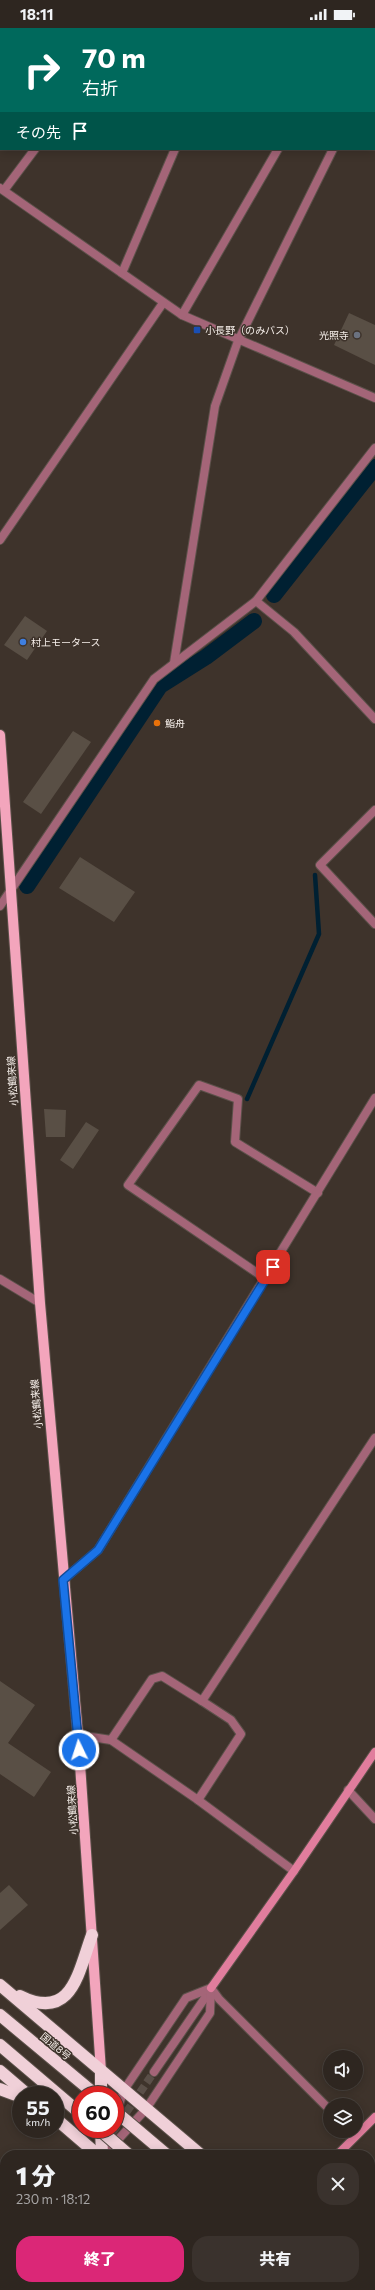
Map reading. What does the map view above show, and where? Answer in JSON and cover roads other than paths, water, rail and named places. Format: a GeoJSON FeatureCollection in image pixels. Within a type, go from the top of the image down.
{"type":"FeatureCollection","features":[{"type":"Feature","properties":{"kind":"highway"},"geometry":{"type":"LineString","coordinates":[[1,1986],[33,2002],[55,2003],[67,1994],[79,1972],[92,1935]]}},
{"type":"Feature","properties":{"kind":"highway"},"geometry":{"type":"LineString","coordinates":[[1,1986],[119,2086]]}},
{"type":"Feature","properties":{"kind":"highway","name":"国道8号"},"geometry":{"type":"LineString","coordinates":[[0,2014],[85,2086]]}},
{"type":"Feature","properties":{"kind":"highway"},"geometry":{"type":"LineString","coordinates":[[0,2045],[72,2106]]}},
{"type":"Feature","properties":{"kind":"highway"},"geometry":{"type":"LineString","coordinates":[[101,2071],[101,2086]]}},
{"type":"Feature","properties":{"kind":"highway"},"geometry":{"type":"LineString","coordinates":[[0,2072],[17,2086]]}},
{"type":"Feature","properties":{"kind":"highway"},"geometry":{"type":"LineString","coordinates":[[0,2089],[12,2094]]}},
{"type":"Feature","properties":{"kind":"highway"},"geometry":{"type":"LineString","coordinates":[[124,2090],[195,2150]]}},
{"type":"Feature","properties":{"kind":"highway"},"geometry":{"type":"LineString","coordinates":[[124,2119],[161,2150]]}},
{"type":"Feature","properties":{"kind":"highway"},"geometry":{"type":"LineString","coordinates":[[64,2126],[92,2150]]}},
{"type":"Feature","properties":{"kind":"highway"},"geometry":{"type":"LineString","coordinates":[[101,2138],[102,2150]]}},
{"type":"Feature","properties":{"kind":"highway"},"geometry":{"type":"LineString","coordinates":[[110,2138],[123,2150]]}},
{"type":"Feature","properties":{"kind":"main road","name":"小松鶴来線"},"geometry":{"type":"LineString","coordinates":[[0,735],[12,887],[40,1303],[63,1580],[78,1735],[101,2071]]}},
{"type":"Feature","properties":{"kind":"street"},"geometry":{"type":"LineString","coordinates":[[34,150],[2,189],[182,315],[238,341],[375,398]]}},
{"type":"Feature","properties":{"kind":"street"},"geometry":{"type":"LineString","coordinates":[[122,273],[175,150]]}},
{"type":"Feature","properties":{"kind":"street"},"geometry":{"type":"LineString","coordinates":[[182,315],[277,150]]}},
{"type":"Feature","properties":{"kind":"street"},"geometry":{"type":"LineString","coordinates":[[174,663],[215,406],[238,341],[333,150]]}},
{"type":"Feature","properties":{"kind":"street"},"geometry":{"type":"LineString","coordinates":[[0,540],[163,303]]}},
{"type":"Feature","properties":{"kind":"street"},"geometry":{"type":"LineString","coordinates":[[0,906],[154,679],[256,601],[375,448]]}},
{"type":"Feature","properties":{"kind":"street"},"geometry":{"type":"LineString","coordinates":[[256,601],[294,632],[375,719]]}},
{"type":"Feature","properties":{"kind":"street"},"geometry":{"type":"LineString","coordinates":[[375,810],[320,865],[375,924]]}},
{"type":"Feature","properties":{"kind":"street"},"geometry":{"type":"LineString","coordinates":[[266,1279],[128,1185],[200,1085],[238,1099],[235,1142],[318,1193]]}},
{"type":"Feature","properties":{"kind":"street"},"geometry":{"type":"LineString","coordinates":[[63,1580],[98,1550],[266,1279],[375,1098]]}},
{"type":"Feature","properties":{"kind":"street"},"geometry":{"type":"LineString","coordinates":[[0,1279],[40,1303]]}},
{"type":"Feature","properties":{"kind":"street"},"geometry":{"type":"LineString","coordinates":[[202,1701],[375,1438]]}},
{"type":"Feature","properties":{"kind":"street"},"geometry":{"type":"LineString","coordinates":[[111,1740],[152,1679],[162,1676],[231,1720],[242,1734],[198,1800]]}},
{"type":"Feature","properties":{"kind":"street"},"geometry":{"type":"LineString","coordinates":[[78,1735],[111,1740],[198,1800],[294,1871]]}},
{"type":"Feature","properties":{"kind":"street"},"geometry":{"type":"LineString","coordinates":[[154,2072],[375,1752]]}},
{"type":"Feature","properties":{"kind":"street"},"geometry":{"type":"LineString","coordinates":[[348,1790],[375,1819]]}},
{"type":"Feature","properties":{"kind":"street"},"geometry":{"type":"LineString","coordinates":[[124,2090],[186,1998],[211,1988]]}},
{"type":"Feature","properties":{"kind":"street"},"geometry":{"type":"LineString","coordinates":[[108,2150],[146,2109],[210,2013],[211,1988]]}},
{"type":"Feature","properties":{"kind":"street"},"geometry":{"type":"LineString","coordinates":[[211,1988],[219,1999],[323,2103]]}},
{"type":"Feature","properties":{"kind":"street"},"geometry":{"type":"LineString","coordinates":[[363,2127],[375,2117]]}},
{"type":"Feature","properties":{"kind":"street"},"geometry":{"type":"LineString","coordinates":[[105,2150],[108,2138]]}},
{"type":"Feature","properties":{"kind":"street"},"geometry":{"type":"LineString","coordinates":[[341,2150],[351,2138]]}},
{"type":"Feature","properties":{"kind":"street"},"geometry":{"type":"LineString","coordinates":[[188,2144],[199,2150]]}},
{"type":"Feature","properties":{"kind":"waterway"},"geometry":{"type":"LineString","coordinates":[[274,595],[375,467]]}},
{"type":"Feature","properties":{"kind":"waterway"},"geometry":{"type":"LineString","coordinates":[[27,886],[160,686],[206,657],[254,621]]}},
{"type":"Feature","properties":{"kind":"waterway"},"geometry":{"type":"LineString","coordinates":[[247,1099],[319,934],[315,875]]}},
{"type":"Feature","properties":{"kind":"tunnel"},"geometry":{"type":"LineString","coordinates":[[106,2142],[154,2072]]}},
{"type":"Feature","properties":{"kind":"place","name":"小長野（のみバス）"},"geometry":{"type":"Point","coordinates":[197,330]}},
{"type":"Feature","properties":{"kind":"place","name":"光照寺"},"geometry":{"type":"Point","coordinates":[357,335]}},
{"type":"Feature","properties":{"kind":"place","name":"村上モータース"},"geometry":{"type":"Point","coordinates":[23,642]}},
{"type":"Feature","properties":{"kind":"place","name":"鮨舟"},"geometry":{"type":"Point","coordinates":[157,723]}}]}
